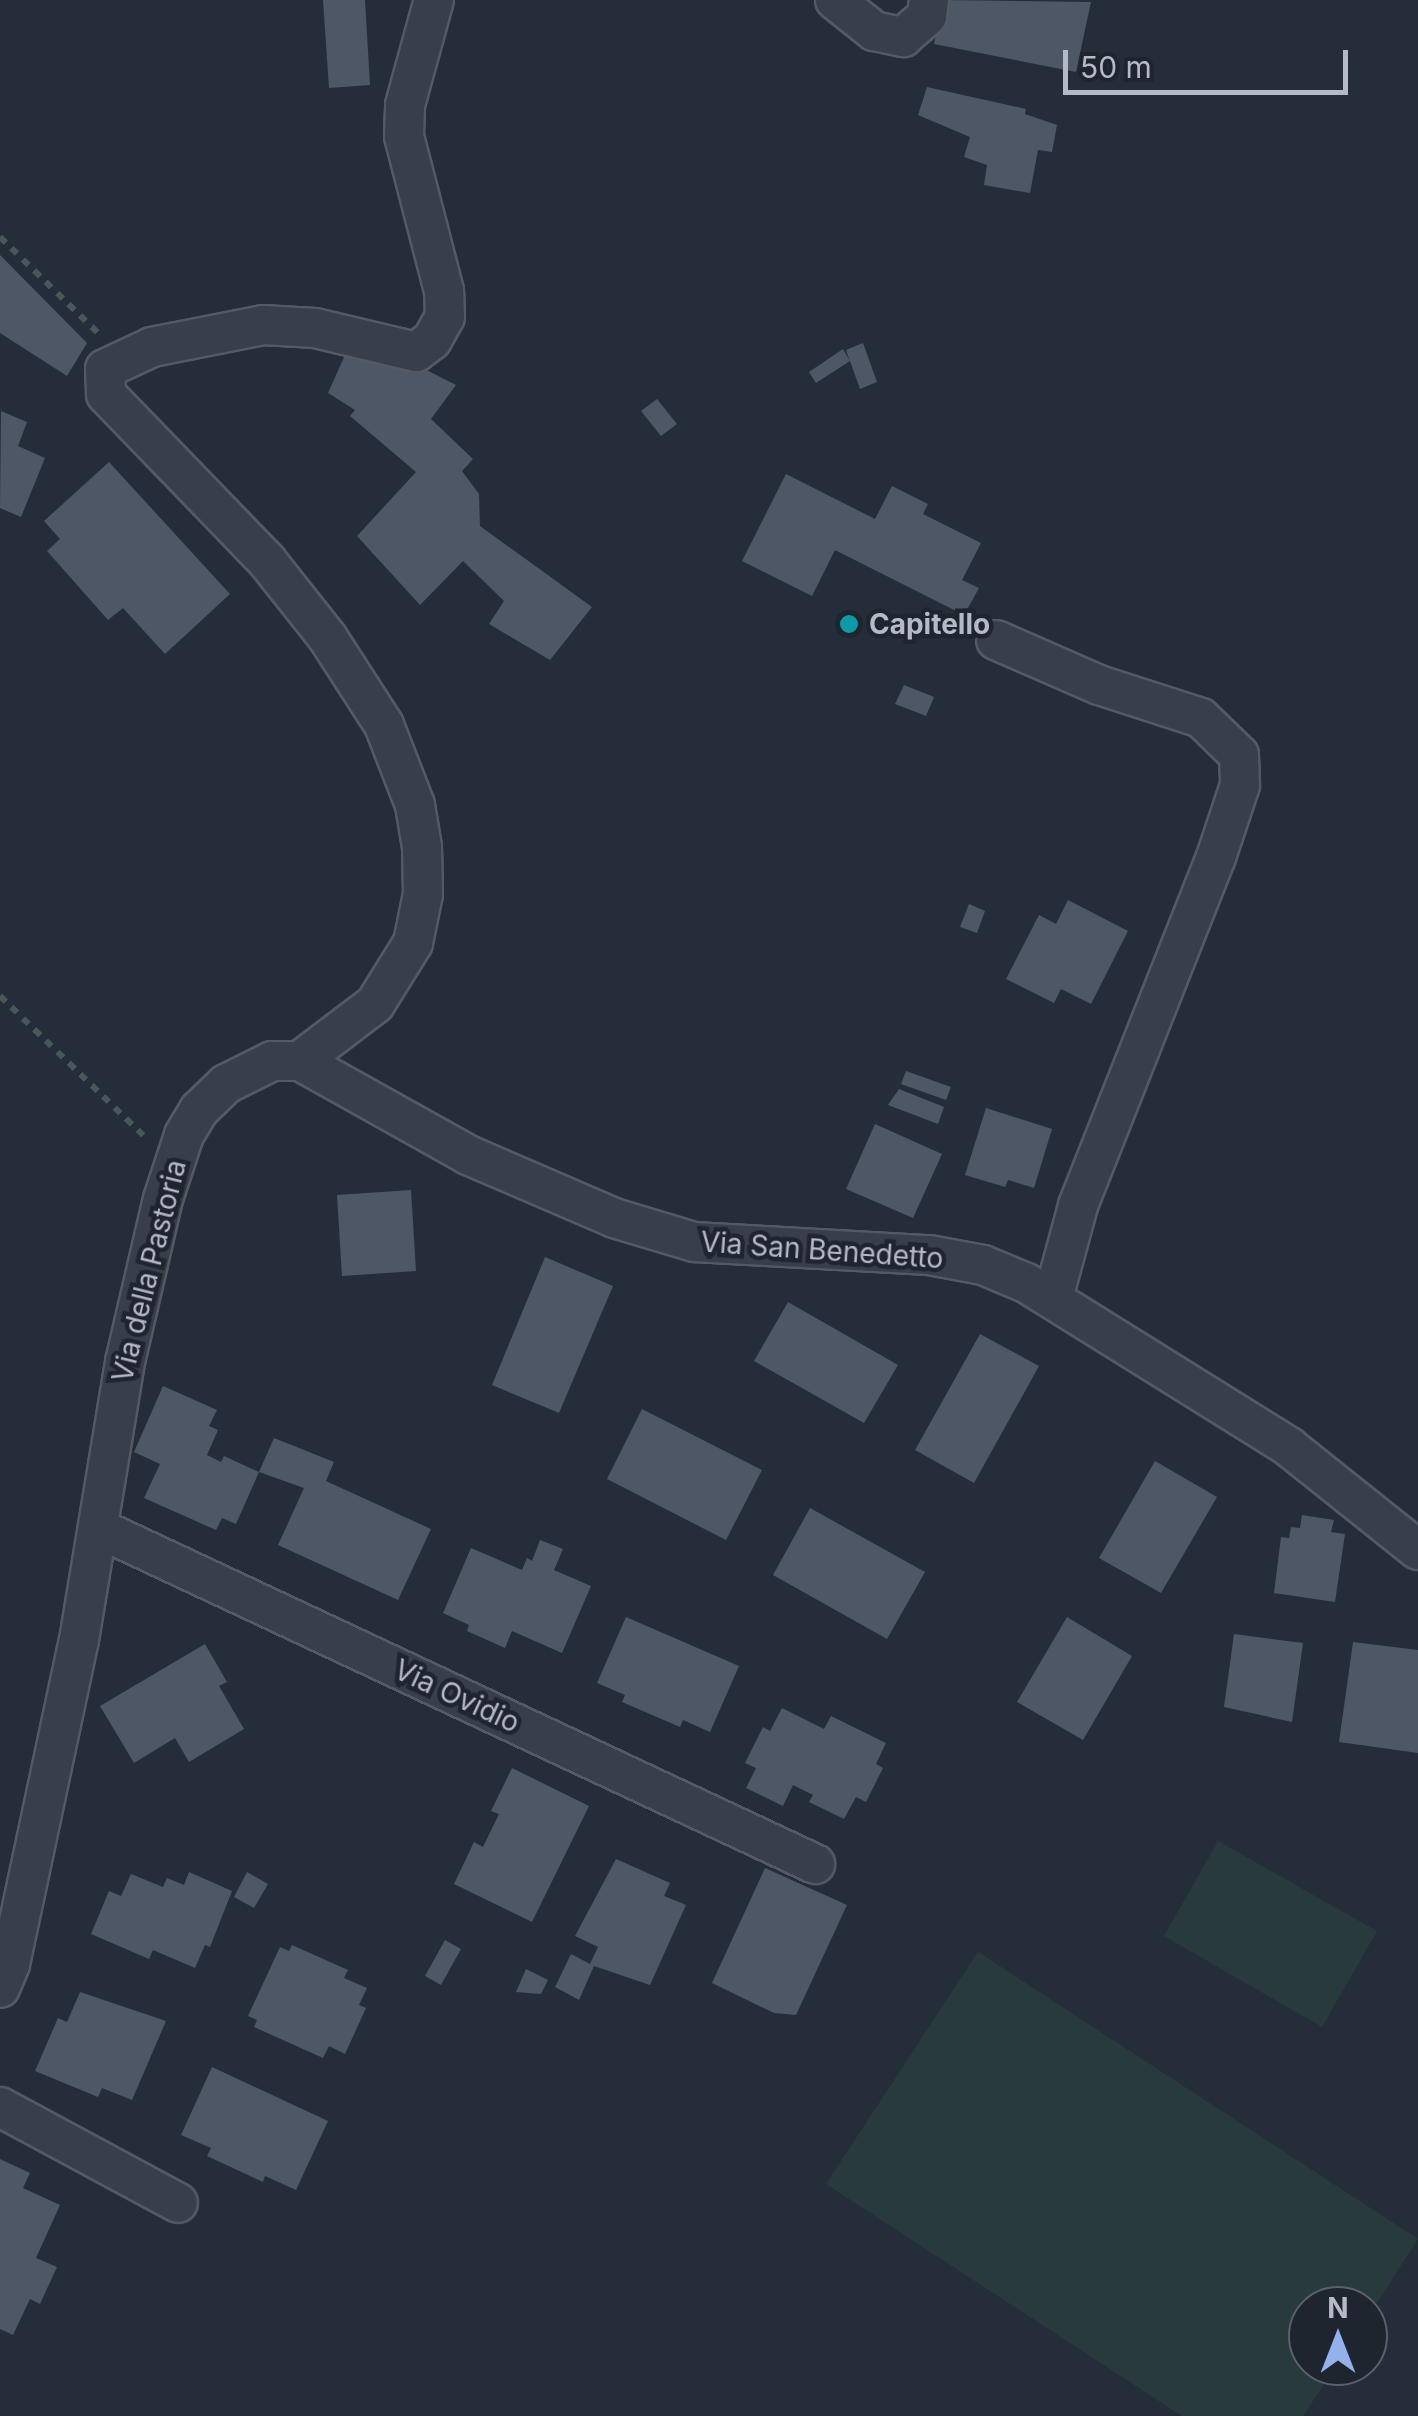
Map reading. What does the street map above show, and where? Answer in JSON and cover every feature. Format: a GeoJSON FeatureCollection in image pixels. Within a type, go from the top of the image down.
{"type":"FeatureCollection","features":[{"type":"Feature","properties":{"kind":"street"},"geometry":{"type":"LineString","coordinates":[[124,359],[152,347],[263,325],[315,328],[416,352],[432,340],[445,317],[444,291],[404,136],[405,105],[434,0]]}},
{"type":"Feature","properties":{"kind":"street"},"geometry":{"type":"LineString","coordinates":[[835,0],[874,31],[903,36],[927,16],[929,0]]}},
{"type":"Feature","properties":{"kind":"street","name":"Via della Pastoria"},"geometry":{"type":"LineString","coordinates":[[0,1988],[10,1964],[98,1528],[124,1362],[184,1134],[199,1110],[226,1084],[272,1062],[300,1061],[376,1004],[414,943],[423,894],[422,847],[415,805],[384,725],[328,638],[266,561],[106,394],[105,369],[124,359]]}},
{"type":"Feature","properties":{"kind":"street"},"geometry":{"type":"LineString","coordinates":[[996,640],[1099,685],[1202,718],[1238,754],[1240,785],[1216,858],[1078,1206],[1053,1298]]}},
{"type":"Feature","properties":{"kind":"street","name":"Via San Benedetto"},"geometry":{"type":"LineString","coordinates":[[300,1061],[468,1155],[614,1218],[694,1242],[929,1255],[983,1266],[1053,1298],[1288,1446],[1418,1550]]}},
{"type":"Feature","properties":{"kind":"street","name":"Via Ovidio"},"geometry":{"type":"LineString","coordinates":[[98,1528],[815,1864]]}},
{"type":"Feature","properties":{"kind":"street"},"geometry":{"type":"LineString","coordinates":[[0,2107],[178,2203]]}},
{"type":"Feature","properties":{"kind":"path"},"geometry":{"type":"LineString","coordinates":[[0,237],[124,359]]}},
{"type":"Feature","properties":{"kind":"path"},"geometry":{"type":"LineString","coordinates":[[0,996],[174,1164]]}},
{"type":"Feature","properties":{"kind":"shaded area"},"geometry":{"type":"Polygon","coordinates":[[[1218,1841],[1377,1931],[1322,2027],[1164,1936],[1218,1841]]]}},
{"type":"Feature","properties":{"kind":"shaded area"},"geometry":{"type":"Polygon","coordinates":[[[978,1952],[1418,2239],[1388,2286],[1288,2286],[1288,2386],[1323,2386],[1303,2416],[1182,2416],[826,2184],[978,1952]]]}},
{"type":"Feature","properties":{"kind":"building"},"geometry":{"type":"Polygon","coordinates":[[[323,0],[365,0],[370,85],[329,88],[323,0]]]}},
{"type":"Feature","properties":{"kind":"building"},"geometry":{"type":"Polygon","coordinates":[[[943,0],[1091,2],[1076,72],[934,44],[943,0]]]}},
{"type":"Feature","properties":{"kind":"building"},"geometry":{"type":"Polygon","coordinates":[[[927,87],[1026,109],[1025,114],[1057,125],[1052,152],[1038,150],[1030,193],[984,185],[987,165],[964,157],[970,137],[918,115],[927,87]]]}},
{"type":"Feature","properties":{"kind":"building"},"geometry":{"type":"Polygon","coordinates":[[[0,255],[87,343],[67,376],[0,333],[0,255]]]}},
{"type":"Feature","properties":{"kind":"building"},"geometry":{"type":"Polygon","coordinates":[[[863,343],[877,382],[860,389],[846,350],[863,343]]]}},
{"type":"Feature","properties":{"kind":"building"},"geometry":{"type":"Polygon","coordinates":[[[358,347],[393,353],[456,385],[431,419],[473,459],[462,471],[479,494],[480,526],[592,607],[550,660],[489,624],[504,601],[463,561],[420,605],[357,536],[416,472],[350,416],[355,410],[328,393],[345,355],[354,359],[358,347]]]}},
{"type":"Feature","properties":{"kind":"building"},"geometry":{"type":"Polygon","coordinates":[[[843,349],[850,361],[816,383],[809,372],[843,349]]]}},
{"type":"Feature","properties":{"kind":"building"},"geometry":{"type":"Polygon","coordinates":[[[657,399],[677,424],[661,436],[641,411],[657,399]]]}},
{"type":"Feature","properties":{"kind":"building"},"geometry":{"type":"Polygon","coordinates":[[[1,411],[27,422],[18,446],[45,458],[21,517],[0,508],[1,411]]]}},
{"type":"Feature","properties":{"kind":"building"},"geometry":{"type":"Polygon","coordinates":[[[109,462],[230,594],[165,654],[123,608],[108,620],[47,551],[60,539],[44,521],[109,462]]]}},
{"type":"Feature","properties":{"kind":"building"},"geometry":{"type":"Polygon","coordinates":[[[786,474],[875,519],[892,486],[928,504],[923,514],[981,543],[962,580],[979,588],[964,615],[835,550],[812,596],[742,561],[786,474]]]}},
{"type":"Feature","properties":{"kind":"building"},"geometry":{"type":"Polygon","coordinates":[[[904,685],[934,697],[926,716],[895,704],[904,685]]]}},
{"type":"Feature","properties":{"kind":"building"},"geometry":{"type":"Polygon","coordinates":[[[1068,900],[1128,931],[1091,1004],[1061,989],[1054,1003],[1006,979],[1039,915],[1056,924],[1068,900]]]}},
{"type":"Feature","properties":{"kind":"building"},"geometry":{"type":"Polygon","coordinates":[[[969,904],[985,911],[977,933],[960,927],[969,904]]]}},
{"type":"Feature","properties":{"kind":"building"},"geometry":{"type":"Polygon","coordinates":[[[906,1071],[951,1087],[946,1100],[901,1084],[906,1071]]]}},
{"type":"Feature","properties":{"kind":"building"},"geometry":{"type":"Polygon","coordinates":[[[899,1089],[944,1107],[938,1124],[888,1105],[899,1089]]]}},
{"type":"Feature","properties":{"kind":"building"},"geometry":{"type":"Polygon","coordinates":[[[986,1108],[1052,1129],[1034,1188],[1008,1180],[1005,1187],[965,1175],[986,1108]]]}},
{"type":"Feature","properties":{"kind":"building"},"geometry":{"type":"Polygon","coordinates":[[[875,1124],[942,1154],[913,1218],[846,1189],[875,1124]]]}},
{"type":"Feature","properties":{"kind":"building"},"geometry":{"type":"Polygon","coordinates":[[[411,1190],[416,1271],[342,1276],[337,1195],[411,1190]]]}},
{"type":"Feature","properties":{"kind":"building"},"geometry":{"type":"Polygon","coordinates":[[[545,1257],[613,1286],[559,1413],[492,1385],[545,1257]]]}},
{"type":"Feature","properties":{"kind":"building"},"geometry":{"type":"Polygon","coordinates":[[[788,1302],[898,1365],[864,1423],[754,1361],[788,1302]]]}},
{"type":"Feature","properties":{"kind":"building"},"geometry":{"type":"Polygon","coordinates":[[[980,1334],[1039,1366],[974,1483],[915,1450],[980,1334]]]}},
{"type":"Feature","properties":{"kind":"building"},"geometry":{"type":"Polygon","coordinates":[[[163,1386],[217,1410],[209,1426],[218,1430],[207,1455],[221,1462],[224,1456],[259,1472],[236,1524],[222,1518],[216,1530],[144,1498],[160,1464],[134,1452],[163,1386]]]}},
{"type":"Feature","properties":{"kind":"building"},"geometry":{"type":"Polygon","coordinates":[[[642,1409],[762,1470],[726,1540],[607,1479],[642,1409]]]}},
{"type":"Feature","properties":{"kind":"building"},"geometry":{"type":"Polygon","coordinates":[[[274,1438],[334,1462],[326,1481],[431,1529],[398,1600],[278,1545],[304,1488],[259,1472],[274,1438]]]}},
{"type":"Feature","properties":{"kind":"building"},"geometry":{"type":"Polygon","coordinates":[[[1155,1461],[1217,1497],[1161,1593],[1099,1558],[1155,1461]]]}},
{"type":"Feature","properties":{"kind":"building"},"geometry":{"type":"Polygon","coordinates":[[[810,1508],[925,1572],[887,1639],[773,1575],[810,1508]]]}},
{"type":"Feature","properties":{"kind":"building"},"geometry":{"type":"Polygon","coordinates":[[[1302,1515],[1334,1520],[1331,1532],[1345,1534],[1335,1602],[1274,1593],[1281,1537],[1289,1538],[1291,1527],[1300,1528],[1302,1515]]]}},
{"type":"Feature","properties":{"kind":"building"},"geometry":{"type":"Polygon","coordinates":[[[540,1540],[563,1549],[554,1570],[591,1586],[562,1653],[512,1631],[505,1648],[467,1631],[469,1625],[443,1613],[471,1548],[522,1570],[527,1558],[532,1561],[540,1540]]]}},
{"type":"Feature","properties":{"kind":"building"},"geometry":{"type":"Polygon","coordinates":[[[626,1617],[739,1666],[710,1732],[683,1720],[680,1727],[622,1702],[625,1695],[597,1683],[626,1617]]]}},
{"type":"Feature","properties":{"kind":"building"},"geometry":{"type":"Polygon","coordinates":[[[1067,1617],[1132,1656],[1083,1740],[1017,1702],[1067,1617]]]}},
{"type":"Feature","properties":{"kind":"building"},"geometry":{"type":"Polygon","coordinates":[[[1234,1634],[1303,1643],[1292,1722],[1224,1707],[1234,1634]]]}},
{"type":"Feature","properties":{"kind":"building"},"geometry":{"type":"Polygon","coordinates":[[[1353,1642],[1418,1650],[1418,1753],[1339,1742],[1353,1642]]]}},
{"type":"Feature","properties":{"kind":"building"},"geometry":{"type":"Polygon","coordinates":[[[205,1644],[227,1682],[219,1686],[244,1729],[189,1762],[175,1738],[134,1763],[100,1706],[205,1644]]]}},
{"type":"Feature","properties":{"kind":"building"},"geometry":{"type":"Polygon","coordinates":[[[782,1708],[824,1729],[831,1716],[886,1743],[876,1764],[883,1768],[866,1802],[856,1797],[844,1819],[809,1802],[813,1795],[793,1785],[783,1806],[746,1788],[756,1768],[745,1763],[763,1727],[770,1731],[782,1708]]]}},
{"type":"Feature","properties":{"kind":"building"},"geometry":{"type":"Polygon","coordinates":[[[512,1768],[589,1806],[532,1922],[454,1884],[474,1842],[483,1847],[499,1814],[491,1811],[512,1768]]]}},
{"type":"Feature","properties":{"kind":"building"},"geometry":{"type":"Polygon","coordinates":[[[616,1859],[670,1883],[664,1896],[686,1905],[650,1985],[594,1966],[579,2000],[555,1987],[571,1954],[590,1964],[598,1947],[575,1936],[616,1859]]]}},
{"type":"Feature","properties":{"kind":"building"},"geometry":{"type":"Polygon","coordinates":[[[765,1868],[847,1905],[796,2015],[774,2013],[712,1983],[765,1868]]]}},
{"type":"Feature","properties":{"kind":"building"},"geometry":{"type":"Polygon","coordinates":[[[189,1872],[232,1891],[210,1947],[205,1945],[195,1968],[153,1950],[149,1959],[91,1934],[109,1891],[121,1896],[131,1874],[163,1887],[167,1878],[184,1885],[189,1872]]]}},
{"type":"Feature","properties":{"kind":"building"},"geometry":{"type":"Polygon","coordinates":[[[247,1872],[268,1884],[254,1908],[234,1897],[247,1872]]]}},
{"type":"Feature","properties":{"kind":"building"},"geometry":{"type":"Polygon","coordinates":[[[445,1940],[461,1949],[441,1985],[425,1976],[445,1940]]]}},
{"type":"Feature","properties":{"kind":"building"},"geometry":{"type":"Polygon","coordinates":[[[292,1945],[348,1970],[344,1978],[367,1988],[359,2005],[366,2008],[345,2054],[329,2046],[323,2058],[254,2027],[257,2020],[248,2016],[280,1947],[289,1951],[292,1945]]]}},
{"type":"Feature","properties":{"kind":"building"},"geometry":{"type":"Polygon","coordinates":[[[526,1969],[548,1980],[541,1994],[516,1992],[526,1969]]]}},
{"type":"Feature","properties":{"kind":"building"},"geometry":{"type":"Polygon","coordinates":[[[80,1992],[166,2021],[132,2100],[102,2088],[98,2097],[35,2071],[58,2018],[67,2022],[80,1992]]]}},
{"type":"Feature","properties":{"kind":"building"},"geometry":{"type":"Polygon","coordinates":[[[212,2067],[328,2121],[296,2190],[265,2176],[263,2182],[207,2156],[211,2148],[181,2135],[212,2067]]]}},
{"type":"Feature","properties":{"kind":"building"},"geometry":{"type":"Polygon","coordinates":[[[0,2159],[30,2173],[23,2188],[60,2205],[36,2258],[57,2267],[40,2304],[30,2299],[13,2335],[0,2329],[0,2159]]]}},
{"type":"Feature","properties":{"kind":"place","name":"Capitello"},"geometry":{"type":"Point","coordinates":[849,624]}}]}
